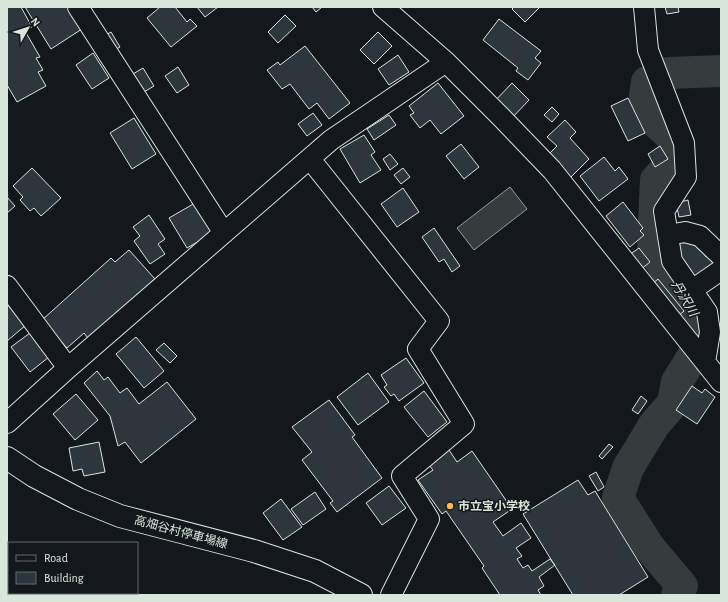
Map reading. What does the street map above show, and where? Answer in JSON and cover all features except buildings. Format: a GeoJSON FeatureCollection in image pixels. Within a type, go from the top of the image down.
{"type":"FeatureCollection","features":[{"type":"Feature","properties":{"kind":"main road","name":"高畑谷村停車場線"},"geometry":{"type":"LineString","coordinates":[[7,458],[34,476],[78,499],[113,513],[254,551],[315,572],[361,595]]}},
{"type":"Feature","properties":{"kind":"street"},"geometry":{"type":"LineString","coordinates":[[78,7],[224,233]]}},
{"type":"Feature","properties":{"kind":"street"},"geometry":{"type":"LineString","coordinates":[[383,7],[446,62],[552,170],[721,382]]}},
{"type":"Feature","properties":{"kind":"street"},"geometry":{"type":"LineString","coordinates":[[644,7],[648,50],[684,144],[686,177],[664,211],[672,261],[707,312],[710,332],[705,362]]}},
{"type":"Feature","properties":{"kind":"street"},"geometry":{"type":"LineString","coordinates":[[7,424],[68,368],[331,140],[446,62]]}},
{"type":"Feature","properties":{"kind":"street"},"geometry":{"type":"LineString","coordinates":[[310,159],[439,321],[418,349],[464,424],[402,476],[429,519],[391,595]]}},
{"type":"Feature","properties":{"kind":"street"},"geometry":{"type":"LineString","coordinates":[[668,236],[685,232],[700,236],[721,256]]}},
{"type":"Feature","properties":{"kind":"street"},"geometry":{"type":"LineString","coordinates":[[692,290],[721,270]]}},
{"type":"Feature","properties":{"kind":"street"},"geometry":{"type":"LineString","coordinates":[[7,286],[68,368]]}},
{"type":"Feature","properties":{"kind":"shaded area"},"geometry":{"type":"Polygon","coordinates":[[[510,187],[527,209],[474,250],[457,228],[510,187]]]}},
{"type":"Feature","properties":{"kind":"waterway","name":"丹沢川"},"geometry":{"type":"LineString","coordinates":[[677,595],[682,586],[649,547],[618,498],[628,468],[654,425],[673,403],[677,382],[698,348],[698,322],[653,249],[656,180],[672,163],[676,155],[672,137],[649,116],[645,96],[647,82],[668,73],[721,71]]}},
{"type":"Feature","properties":{"kind":"waterway"},"geometry":{"type":"LineString","coordinates":[[26,594],[32,595]]}},
{"type":"Feature","properties":{"kind":"place","name":"市立宝小学校"},"geometry":{"type":"Point","coordinates":[450,506]}}]}
